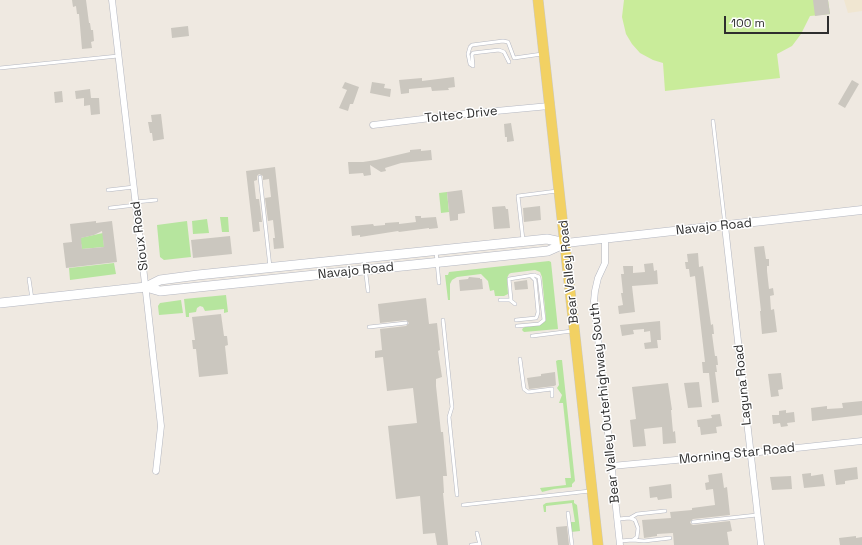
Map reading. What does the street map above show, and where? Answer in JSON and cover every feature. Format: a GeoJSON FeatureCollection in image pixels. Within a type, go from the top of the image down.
{"type":"FeatureCollection","features":[{"type":"Feature","properties":{"kind":"main road","name":"Bear Valley Road"},"geometry":{"type":"LineString","coordinates":[[538,0],[566,243],[598,545]]}},
{"type":"Feature","properties":{"kind":"main road","name":"Navajo Road"},"geometry":{"type":"LineString","coordinates":[[0,302],[146,287],[160,280],[436,251],[450,247],[478,244],[523,242],[547,239],[566,243]]}},
{"type":"Feature","properties":{"kind":"main road","name":"Navajo Road"},"geometry":{"type":"LineString","coordinates":[[146,287],[160,292],[548,251],[566,243]]}},
{"type":"Feature","properties":{"kind":"street","name":"Sioux Road"},"geometry":{"type":"LineString","coordinates":[[112,0],[161,426],[156,472]]}},
{"type":"Feature","properties":{"kind":"street","name":"Toltec Drive"},"geometry":{"type":"LineString","coordinates":[[373,125],[464,114],[550,106]]}},
{"type":"Feature","properties":{"kind":"street","name":"Navajo Road"},"geometry":{"type":"LineString","coordinates":[[566,243],[862,210]]}},
{"type":"Feature","properties":{"kind":"street","name":"Laguna Road"},"geometry":{"type":"LineString","coordinates":[[725,226],[761,545]]}},
{"type":"Feature","properties":{"kind":"street","name":"Bear Valley Outerhighway South"},"geometry":{"type":"LineString","coordinates":[[605,239],[606,263],[598,278],[594,301],[620,543]]}},
{"type":"Feature","properties":{"kind":"street","name":"Morning Star Road"},"geometry":{"type":"LineString","coordinates":[[612,466],[862,441]]}},
{"type":"Feature","properties":{"kind":"lane"},"geometry":{"type":"LineString","coordinates":[[509,62],[504,52],[499,50],[473,53],[473,66],[470,64],[468,54],[470,47],[472,45],[503,41],[508,42],[514,58],[544,54]]}},
{"type":"Feature","properties":{"kind":"lane"},"geometry":{"type":"LineString","coordinates":[[0,68],[118,56]]}},
{"type":"Feature","properties":{"kind":"lane"},"geometry":{"type":"LineString","coordinates":[[713,122],[725,226]]}},
{"type":"Feature","properties":{"kind":"lane"},"geometry":{"type":"LineString","coordinates":[[260,177],[270,268]]}},
{"type":"Feature","properties":{"kind":"lane"},"geometry":{"type":"LineString","coordinates":[[108,190],[134,187]]}},
{"type":"Feature","properties":{"kind":"lane"},"geometry":{"type":"LineString","coordinates":[[523,242],[518,196],[560,191]]}},
{"type":"Feature","properties":{"kind":"lane"},"geometry":{"type":"LineString","coordinates":[[110,208],[156,200]]}},
{"type":"Feature","properties":{"kind":"lane"},"geometry":{"type":"LineString","coordinates":[[436,251],[439,283]]}},
{"type":"Feature","properties":{"kind":"lane"},"geometry":{"type":"LineString","coordinates":[[364,258],[368,291]]}},
{"type":"Feature","properties":{"kind":"lane"},"geometry":{"type":"LineString","coordinates":[[516,320],[537,316],[538,312],[534,280],[531,276]]}},
{"type":"Feature","properties":{"kind":"lane"},"geometry":{"type":"LineString","coordinates":[[515,304],[511,300],[509,279],[531,276],[540,277],[544,320],[539,324],[517,326]]}},
{"type":"Feature","properties":{"kind":"lane"},"geometry":{"type":"LineString","coordinates":[[30,279],[32,299]]}},
{"type":"Feature","properties":{"kind":"lane"},"geometry":{"type":"LineString","coordinates":[[500,300],[511,300]]}},
{"type":"Feature","properties":{"kind":"lane"},"geometry":{"type":"LineString","coordinates":[[443,320],[452,406],[449,417],[457,495]]}},
{"type":"Feature","properties":{"kind":"lane"},"geometry":{"type":"LineString","coordinates":[[369,327],[406,323]]}},
{"type":"Feature","properties":{"kind":"lane"},"geometry":{"type":"LineString","coordinates":[[532,336],[575,331]]}},
{"type":"Feature","properties":{"kind":"lane"},"geometry":{"type":"LineString","coordinates":[[520,359],[524,389],[528,392],[552,389],[552,396]]}},
{"type":"Feature","properties":{"kind":"lane"},"geometry":{"type":"LineString","coordinates":[[463,505],[593,491]]}},
{"type":"Feature","properties":{"kind":"lane"},"geometry":{"type":"LineString","coordinates":[[618,519],[630,518],[637,514],[665,511]]}},
{"type":"Feature","properties":{"kind":"lane"},"geometry":{"type":"LineString","coordinates":[[568,513],[572,545]]}},
{"type":"Feature","properties":{"kind":"lane"},"geometry":{"type":"LineString","coordinates":[[693,522],[757,515]]}},
{"type":"Feature","properties":{"kind":"lane"},"geometry":{"type":"LineString","coordinates":[[630,518],[635,520],[638,528],[637,537],[633,540]]}},
{"type":"Feature","properties":{"kind":"lane"},"geometry":{"type":"LineString","coordinates":[[471,545],[480,545],[477,533]]}},
{"type":"Feature","properties":{"kind":"lane"},"geometry":{"type":"LineString","coordinates":[[620,543],[633,540],[644,541],[670,538]]}},
{"type":"Feature","properties":{"kind":"shaded area"},"geometry":{"type":"Polygon","coordinates":[[[844,0],[862,0],[862,11],[848,13],[844,0]]]}},
{"type":"Feature","properties":{"kind":"green space"},"geometry":{"type":"Polygon","coordinates":[[[624,0],[828,0],[830,14],[810,16],[801,34],[792,46],[777,54],[780,78],[665,91],[663,63],[653,60],[640,53],[626,34],[622,17],[624,0]]]}},
{"type":"Feature","properties":{"kind":"green space"},"geometry":{"type":"Polygon","coordinates":[[[447,192],[449,212],[441,213],[439,193],[447,192]]]}},
{"type":"Feature","properties":{"kind":"green space"},"geometry":{"type":"Polygon","coordinates":[[[220,217],[228,217],[229,232],[222,232],[220,217]]]}},
{"type":"Feature","properties":{"kind":"green space"},"geometry":{"type":"Polygon","coordinates":[[[207,219],[209,233],[193,234],[192,221],[207,219]]]}},
{"type":"Feature","properties":{"kind":"green space"},"geometry":{"type":"Polygon","coordinates":[[[187,221],[191,257],[164,260],[160,257],[157,225],[187,221]]]}},
{"type":"Feature","properties":{"kind":"green space"},"geometry":{"type":"Polygon","coordinates":[[[103,233],[104,247],[82,249],[80,238],[103,233]]]}},
{"type":"Feature","properties":{"kind":"green space"},"geometry":{"type":"Polygon","coordinates":[[[551,262],[558,329],[524,332],[522,330],[525,327],[540,325],[546,319],[542,277],[540,272],[535,270],[509,274],[507,278],[508,294],[504,296],[495,296],[494,290],[490,291],[488,281],[481,274],[457,277],[452,280],[450,284],[450,300],[448,300],[445,275],[448,275],[449,272],[551,262]]]}},
{"type":"Feature","properties":{"kind":"green space"},"geometry":{"type":"Polygon","coordinates":[[[114,263],[116,274],[70,280],[69,268],[114,263]]]}},
{"type":"Feature","properties":{"kind":"green space"},"geometry":{"type":"Polygon","coordinates":[[[226,295],[228,312],[224,313],[224,309],[205,311],[203,307],[200,306],[197,308],[196,312],[189,313],[189,317],[186,317],[184,299],[226,295]]]}},
{"type":"Feature","properties":{"kind":"green space"},"geometry":{"type":"Polygon","coordinates":[[[181,300],[183,313],[159,315],[158,306],[160,303],[181,300]]]}},
{"type":"Feature","properties":{"kind":"green space"},"geometry":{"type":"Polygon","coordinates":[[[562,360],[575,481],[572,484],[572,487],[542,492],[540,488],[566,485],[565,478],[571,478],[563,403],[559,403],[562,395],[557,388],[559,385],[556,361],[562,360]]]}},
{"type":"Feature","properties":{"kind":"green space"},"geometry":{"type":"Polygon","coordinates":[[[574,500],[574,503],[577,505],[580,531],[571,532],[570,522],[575,522],[572,503],[546,506],[546,512],[544,512],[543,505],[546,503],[574,500]]]}},
{"type":"Feature","properties":{"kind":"building"},"geometry":{"type":"Polygon","coordinates":[[[72,0],[86,0],[89,23],[91,30],[93,30],[94,41],[91,42],[92,48],[82,49],[79,14],[77,14],[76,6],[73,7],[72,0]]]}},
{"type":"Feature","properties":{"kind":"building"},"geometry":{"type":"Polygon","coordinates":[[[813,0],[828,0],[830,14],[815,16],[813,0]]]}},
{"type":"Feature","properties":{"kind":"building"},"geometry":{"type":"Polygon","coordinates":[[[188,26],[189,36],[172,38],[171,28],[188,26]]]}},
{"type":"Feature","properties":{"kind":"building"},"geometry":{"type":"Polygon","coordinates":[[[454,77],[455,87],[448,88],[449,90],[432,91],[431,87],[409,89],[409,93],[401,94],[399,80],[422,78],[422,81],[454,77]]]}},
{"type":"Feature","properties":{"kind":"building"},"geometry":{"type":"Polygon","coordinates":[[[852,80],[859,84],[845,108],[838,104],[852,80]]]}},
{"type":"Feature","properties":{"kind":"building"},"geometry":{"type":"Polygon","coordinates":[[[345,82],[359,87],[353,104],[350,104],[348,111],[339,108],[347,90],[342,88],[345,82]]]}},
{"type":"Feature","properties":{"kind":"building"},"geometry":{"type":"Polygon","coordinates":[[[372,82],[385,84],[384,88],[391,89],[390,97],[370,93],[372,82]]]}},
{"type":"Feature","properties":{"kind":"building"},"geometry":{"type":"Polygon","coordinates":[[[90,89],[91,98],[99,98],[100,114],[91,115],[90,105],[84,106],[84,98],[76,99],[75,91],[90,89]]]}},
{"type":"Feature","properties":{"kind":"building"},"geometry":{"type":"Polygon","coordinates":[[[62,91],[63,102],[55,103],[54,92],[62,91]]]}},
{"type":"Feature","properties":{"kind":"building"},"geometry":{"type":"Polygon","coordinates":[[[161,114],[164,139],[153,141],[148,122],[152,122],[151,115],[161,114]]]}},
{"type":"Feature","properties":{"kind":"building"},"geometry":{"type":"Polygon","coordinates":[[[511,123],[514,141],[507,142],[504,124],[511,123]]]}},
{"type":"Feature","properties":{"kind":"building"},"geometry":{"type":"Polygon","coordinates":[[[421,149],[421,151],[431,150],[432,160],[401,163],[385,168],[386,171],[381,172],[370,165],[371,175],[364,176],[363,173],[349,174],[348,162],[376,160],[410,152],[410,150],[421,149]]]}},
{"type":"Feature","properties":{"kind":"building"},"geometry":{"type":"Polygon","coordinates":[[[275,167],[284,248],[274,249],[273,238],[275,238],[273,220],[268,221],[265,198],[271,197],[269,179],[263,180],[263,176],[259,174],[257,176],[257,180],[254,181],[256,199],[259,199],[262,222],[259,222],[260,231],[253,232],[246,171],[275,167]]]}},
{"type":"Feature","properties":{"kind":"building"},"geometry":{"type":"Polygon","coordinates":[[[462,190],[465,213],[458,214],[458,220],[450,221],[447,192],[462,190]]]}},
{"type":"Feature","properties":{"kind":"building"},"geometry":{"type":"Polygon","coordinates":[[[505,206],[506,209],[508,209],[510,228],[494,229],[492,207],[505,206]]]}},
{"type":"Feature","properties":{"kind":"building"},"geometry":{"type":"Polygon","coordinates":[[[540,206],[541,220],[524,222],[523,208],[540,206]]]}},
{"type":"Feature","properties":{"kind":"building"},"geometry":{"type":"Polygon","coordinates":[[[415,216],[421,216],[421,218],[436,217],[438,228],[398,231],[360,237],[360,235],[352,236],[351,226],[373,224],[374,226],[385,225],[385,223],[399,222],[399,224],[416,222],[415,216]]]}},
{"type":"Feature","properties":{"kind":"building"},"geometry":{"type":"Polygon","coordinates":[[[112,221],[117,262],[66,268],[63,243],[72,242],[70,224],[112,221]],[[102,231],[94,235],[81,238],[82,249],[104,247],[102,231]]]}},
{"type":"Feature","properties":{"kind":"building"},"geometry":{"type":"Polygon","coordinates":[[[230,236],[232,254],[193,258],[191,240],[230,236]]]}},
{"type":"Feature","properties":{"kind":"building"},"geometry":{"type":"Polygon","coordinates":[[[764,246],[766,259],[769,259],[767,271],[769,289],[773,288],[774,295],[770,296],[771,310],[774,309],[777,332],[762,334],[754,247],[764,246]]]}},
{"type":"Feature","properties":{"kind":"building"},"geometry":{"type":"Polygon","coordinates":[[[698,253],[699,267],[703,266],[711,325],[713,324],[714,334],[712,334],[715,356],[717,356],[718,365],[716,365],[717,372],[715,372],[719,402],[712,403],[709,373],[703,373],[702,362],[705,362],[695,276],[690,277],[689,269],[686,269],[685,262],[688,262],[687,254],[698,253]]]}},
{"type":"Feature","properties":{"kind":"building"},"geometry":{"type":"Polygon","coordinates":[[[653,263],[654,271],[657,270],[658,284],[632,286],[635,312],[619,314],[618,306],[623,305],[621,293],[623,293],[621,274],[624,274],[623,266],[633,266],[633,273],[645,272],[644,264],[653,263]]]}},
{"type":"Feature","properties":{"kind":"building"},"geometry":{"type":"Polygon","coordinates":[[[469,277],[482,279],[483,289],[460,291],[459,280],[468,279],[469,277]]]}},
{"type":"Feature","properties":{"kind":"building"},"geometry":{"type":"Polygon","coordinates":[[[527,280],[528,289],[515,290],[514,282],[527,280]]]}},
{"type":"Feature","properties":{"kind":"building"},"geometry":{"type":"Polygon","coordinates":[[[426,298],[429,324],[437,323],[440,350],[438,351],[442,377],[436,379],[436,386],[441,432],[443,432],[447,476],[443,476],[443,493],[448,545],[437,545],[435,533],[423,534],[420,496],[396,499],[388,426],[417,423],[413,388],[387,391],[383,357],[375,358],[375,351],[382,350],[380,329],[406,326],[409,323],[406,320],[380,323],[378,304],[426,298]]]}},
{"type":"Feature","properties":{"kind":"building"},"geometry":{"type":"Polygon","coordinates":[[[221,314],[224,336],[227,336],[228,345],[225,346],[228,374],[199,377],[196,349],[193,349],[192,340],[195,340],[192,317],[221,314]]]}},
{"type":"Feature","properties":{"kind":"building"},"geometry":{"type":"Polygon","coordinates":[[[660,321],[661,340],[657,340],[658,348],[645,349],[644,343],[651,342],[650,331],[644,332],[644,329],[633,330],[634,334],[622,336],[620,325],[660,321]]]}},
{"type":"Feature","properties":{"kind":"building"},"geometry":{"type":"Polygon","coordinates":[[[555,372],[556,385],[529,389],[527,378],[555,372]]]}},
{"type":"Feature","properties":{"kind":"building"},"geometry":{"type":"Polygon","coordinates":[[[781,373],[783,389],[778,390],[779,396],[771,397],[768,374],[781,373]]]}},
{"type":"Feature","properties":{"kind":"building"},"geometry":{"type":"Polygon","coordinates":[[[699,382],[702,407],[688,408],[684,383],[699,382]]]}},
{"type":"Feature","properties":{"kind":"building"},"geometry":{"type":"Polygon","coordinates":[[[668,383],[672,410],[673,432],[675,431],[676,443],[663,444],[662,427],[644,429],[646,446],[633,447],[630,420],[636,419],[632,387],[668,383]]]}},
{"type":"Feature","properties":{"kind":"building"},"geometry":{"type":"Polygon","coordinates":[[[862,401],[862,415],[812,421],[811,408],[827,406],[827,409],[843,408],[842,403],[862,401]]]}},
{"type":"Feature","properties":{"kind":"building"},"geometry":{"type":"Polygon","coordinates":[[[786,410],[786,413],[794,412],[795,422],[787,423],[788,426],[781,427],[780,423],[773,424],[772,415],[779,415],[779,411],[786,410]]]}},
{"type":"Feature","properties":{"kind":"building"},"geometry":{"type":"Polygon","coordinates":[[[720,414],[722,426],[716,427],[717,433],[701,435],[697,420],[712,418],[711,415],[720,414]]]}},
{"type":"Feature","properties":{"kind":"building"},"geometry":{"type":"Polygon","coordinates":[[[857,467],[858,479],[845,481],[845,484],[836,485],[834,470],[857,467]]]}},
{"type":"Feature","properties":{"kind":"building"},"geometry":{"type":"Polygon","coordinates":[[[722,473],[724,488],[727,487],[730,515],[693,519],[690,522],[693,525],[730,521],[732,531],[727,532],[729,545],[674,545],[673,533],[657,534],[657,536],[644,538],[642,520],[671,518],[670,512],[692,510],[692,508],[715,505],[713,489],[706,490],[705,483],[709,482],[708,475],[722,473]]]}},
{"type":"Feature","properties":{"kind":"building"},"geometry":{"type":"Polygon","coordinates":[[[811,473],[811,476],[823,474],[825,486],[804,488],[802,474],[811,473]]]}},
{"type":"Feature","properties":{"kind":"building"},"geometry":{"type":"Polygon","coordinates":[[[791,476],[792,489],[772,490],[770,477],[791,476]]]}},
{"type":"Feature","properties":{"kind":"building"},"geometry":{"type":"Polygon","coordinates":[[[671,484],[672,498],[658,500],[657,497],[650,498],[649,487],[671,484]]]}},
{"type":"Feature","properties":{"kind":"building"},"geometry":{"type":"Polygon","coordinates":[[[567,526],[569,545],[558,545],[556,527],[567,526]]]}},
{"type":"Feature","properties":{"kind":"building"},"geometry":{"type":"Polygon","coordinates":[[[856,536],[856,538],[862,537],[862,545],[840,545],[839,538],[856,536]]]}}]}
